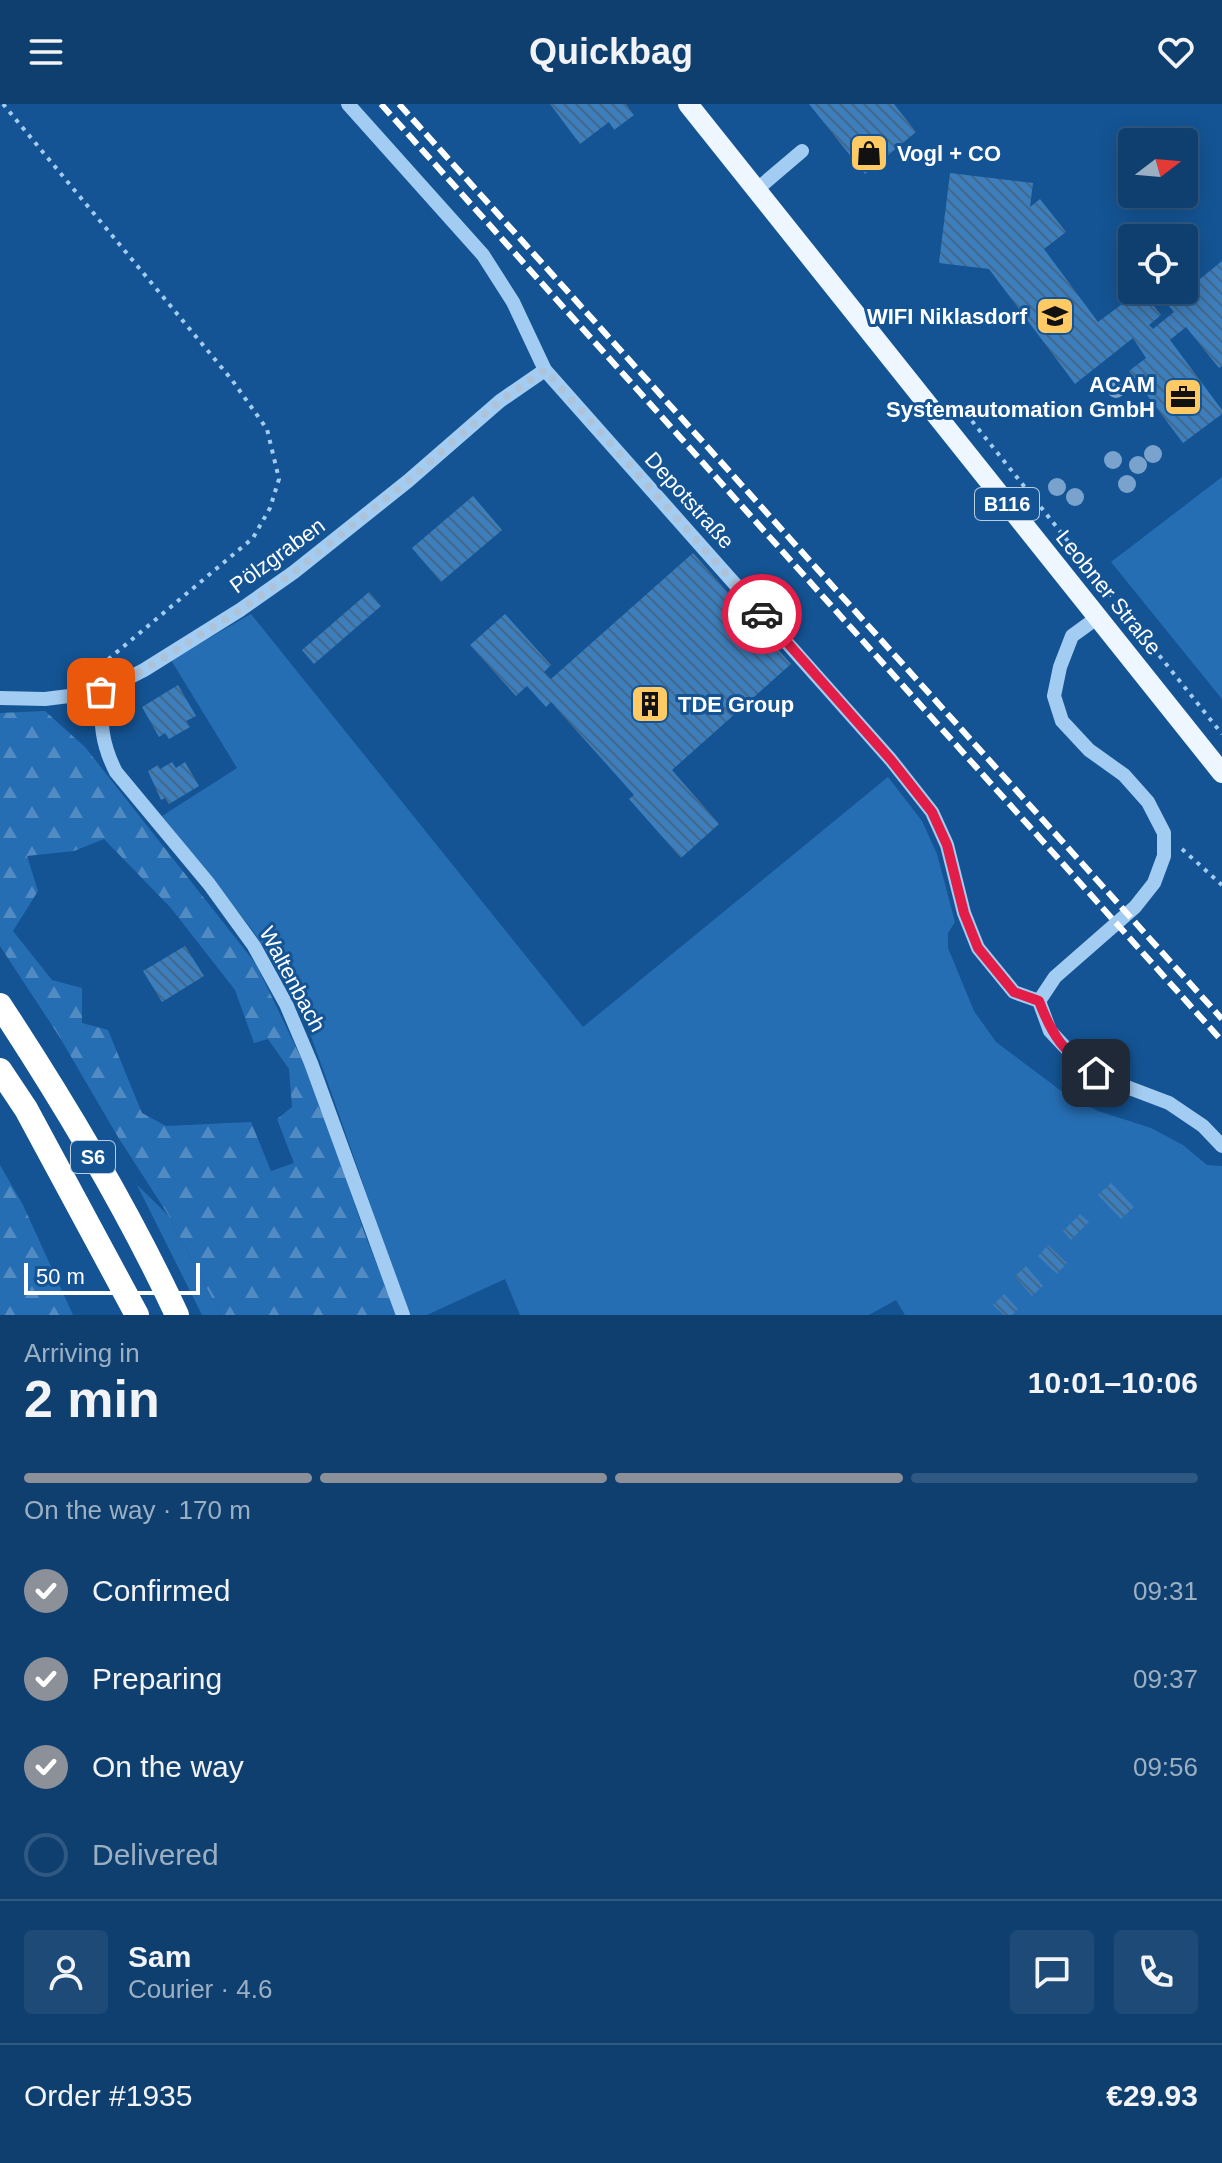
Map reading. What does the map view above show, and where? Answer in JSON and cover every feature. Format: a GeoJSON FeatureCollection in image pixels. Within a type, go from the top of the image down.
{"type":"FeatureCollection","features":[{"type":"Feature","properties":{"kind":"highway","name":"S6"},"geometry":{"type":"LineString","coordinates":[[0,1005],[55,1088],[160,1278],[177,1315]]}},
{"type":"Feature","properties":{"kind":"highway","name":"S6"},"geometry":{"type":"LineString","coordinates":[[0,1070],[26,1109],[137,1315]]}},
{"type":"Feature","properties":{"kind":"main road","name":"Leobner Straße"},"geometry":{"type":"LineString","coordinates":[[688,104],[1222,773]]}},
{"type":"Feature","properties":{"kind":"street","name":"Depotstraße"},"geometry":{"type":"LineString","coordinates":[[348,104],[483,255],[513,302],[545,370],[900,771],[932,812],[947,845],[964,913],[978,948],[1014,992],[1039,1001]]}},
{"type":"Feature","properties":{"kind":"street"},"geometry":{"type":"LineString","coordinates":[[755,191],[802,151]]}},
{"type":"Feature","properties":{"kind":"street","name":"Pölzgraben"},"geometry":{"type":"LineString","coordinates":[[0,698],[45,699],[101,692],[144,670],[294,572],[408,481],[500,401],[545,370]]}},
{"type":"Feature","properties":{"kind":"street"},"geometry":{"type":"LineString","coordinates":[[1098,617],[1072,636],[1060,667],[1054,696],[1062,721],[1089,750],[1124,775],[1148,802],[1164,833],[1164,856],[1154,883],[1135,907],[1055,977],[1039,1001],[1050,1031],[1082,1065],[1111,1081],[1169,1103],[1203,1126],[1222,1146]]}},
{"type":"Feature","properties":{"kind":"street","name":"Waltenbach"},"geometry":{"type":"LineString","coordinates":[[101,692],[101,734],[116,772],[209,884],[254,946],[286,1004],[311,1063],[403,1315]]}},
{"type":"Feature","properties":{"kind":"path"},"geometry":{"type":"LineString","coordinates":[[3,104],[232,380],[267,429],[279,479],[270,508],[253,538],[105,662],[101,692]]}},
{"type":"Feature","properties":{"kind":"path"},"geometry":{"type":"LineString","coordinates":[[1164,833],[1222,885]]}},
{"type":"Feature","properties":{"kind":"green space"},"geometry":{"type":"Polygon","coordinates":[[[1222,477],[1222,699],[1111,562],[1222,477]]]}},
{"type":"Feature","properties":{"kind":"green space"},"geometry":{"type":"Polygon","coordinates":[[[251,614],[583,1027],[888,777],[922,821],[937,854],[955,922],[948,933],[948,948],[974,1011],[996,1042],[1064,1093],[1098,1111],[1151,1128],[1183,1145],[1207,1165],[1222,1166],[1222,1315],[905,1315],[896,1300],[869,1315],[520,1315],[505,1279],[427,1315],[409,1315],[308,1028],[280,971],[253,931],[162,816],[237,768],[171,660],[251,614]]]}},
{"type":"Feature","properties":{"kind":"green space"},"geometry":{"type":"Polygon","coordinates":[[[45,711],[85,747],[256,964],[314,1085],[364,1232],[397,1315],[221,1315],[169,1216],[0,946],[0,713],[45,711]],[[104,839],[74,851],[27,856],[38,891],[13,931],[52,980],[82,988],[82,1023],[108,1030],[142,1113],[166,1126],[251,1122],[271,1171],[294,1163],[277,1119],[292,1107],[289,1069],[268,1039],[254,1043],[235,990],[171,908],[104,839]]]}},
{"type":"Feature","properties":{"kind":"green space"},"geometry":{"type":"Polygon","coordinates":[[[0,1165],[23,1205],[73,1315],[0,1315],[0,1165]]]}},
{"type":"Feature","properties":{"kind":"green space"},"geometry":{"type":"Polygon","coordinates":[[[137,1185],[169,1216],[221,1315],[202,1315],[137,1185]]]}},
{"type":"Feature","properties":{"kind":"building"},"geometry":{"type":"Polygon","coordinates":[[[550,104],[626,104],[634,115],[614,130],[609,122],[580,144],[550,104]]]}},
{"type":"Feature","properties":{"kind":"building","name":"Vogl + CO"},"geometry":{"type":"Polygon","coordinates":[[[809,104],[894,104],[916,132],[865,174],[809,104]]]}},
{"type":"Feature","properties":{"kind":"building"},"geometry":{"type":"Polygon","coordinates":[[[950,173],[1033,183],[1030,207],[1040,199],[1066,232],[1044,249],[1098,322],[1122,304],[1152,304],[1161,315],[1149,325],[1153,329],[1174,312],[1169,304],[1198,304],[1198,281],[1222,261],[1222,366],[1219,368],[1186,327],[1170,340],[1222,414],[1183,443],[1129,371],[1146,358],[1133,338],[1075,384],[989,269],[939,263],[950,173]]]}},
{"type":"Feature","properties":{"kind":"building"},"geometry":{"type":"Polygon","coordinates":[[[473,496],[502,530],[441,582],[412,548],[473,496]]]}},
{"type":"Feature","properties":{"kind":"building","name":"TDE Group"},"geometry":{"type":"Polygon","coordinates":[[[693,553],[791,664],[672,770],[719,824],[681,858],[629,799],[634,795],[551,702],[546,707],[527,686],[516,696],[470,645],[505,614],[551,665],[544,672],[551,679],[693,553]]]}},
{"type":"Feature","properties":{"kind":"building"},"geometry":{"type":"Polygon","coordinates":[[[369,592],[381,606],[314,664],[302,650],[369,592]]]}},
{"type":"Feature","properties":{"kind":"building"},"geometry":{"type":"Polygon","coordinates":[[[178,685],[196,716],[186,721],[190,727],[169,739],[165,733],[159,737],[142,707],[178,685]]]}},
{"type":"Feature","properties":{"kind":"building"},"geometry":{"type":"Polygon","coordinates":[[[172,762],[176,768],[185,762],[199,786],[169,804],[165,798],[161,800],[148,771],[172,762]]]}},
{"type":"Feature","properties":{"kind":"building"},"geometry":{"type":"Polygon","coordinates":[[[185,946],[204,976],[162,1002],[143,971],[185,946]]]}},
{"type":"Feature","properties":{"kind":"building"},"geometry":{"type":"Polygon","coordinates":[[[1111,1183],[1134,1207],[1121,1219],[1098,1195],[1111,1183]]]}},
{"type":"Feature","properties":{"kind":"building"},"geometry":{"type":"Polygon","coordinates":[[[1080,1214],[1089,1222],[1071,1240],[1063,1231],[1080,1214]]]}},
{"type":"Feature","properties":{"kind":"building"},"geometry":{"type":"Polygon","coordinates":[[[1048,1245],[1067,1263],[1057,1274],[1038,1256],[1048,1245]]]}},
{"type":"Feature","properties":{"kind":"building"},"geometry":{"type":"Polygon","coordinates":[[[1026,1266],[1043,1286],[1032,1296],[1015,1276],[1026,1266]]]}},
{"type":"Feature","properties":{"kind":"building"},"geometry":{"type":"Polygon","coordinates":[[[1004,1294],[1018,1309],[1012,1315],[1004,1315],[993,1305],[1004,1294]]]}},
{"type":"Feature","properties":{"kind":"railway"},"geometry":{"type":"LineString","coordinates":[[381,104],[1222,1041]]}},
{"type":"Feature","properties":{"kind":"railway"},"geometry":{"type":"LineString","coordinates":[[399,104],[1222,1019]]}},
{"type":"Feature","properties":{"kind":"way so far"},"geometry":{"type":"LineString","coordinates":[[101,692],[144,670],[294,572],[408,481],[500,401],[545,370],[762,614]]}},
{"type":"Feature","properties":{"kind":"place","name":"Vogl + CO"},"geometry":{"type":"Point","coordinates":[869,153]}},
{"type":"Feature","properties":{"kind":"place","name":"WIFI Niklasdorf"},"geometry":{"type":"Point","coordinates":[1055,316]}},
{"type":"Feature","properties":{"kind":"place","name":"ACAM Systemautomation GmbH"},"geometry":{"type":"Point","coordinates":[1183,397]}},
{"type":"Feature","properties":{"kind":"place","name":"TDE Group"},"geometry":{"type":"Point","coordinates":[650,704]}},
{"type":"Feature","properties":{"kind":"route"},"geometry":{"type":"LineString","coordinates":[[762,614],[891,760],[932,812],[947,845],[964,913],[978,948],[1014,992],[1039,1001],[1050,1031],[1082,1065],[1096,1073]]}}]}
